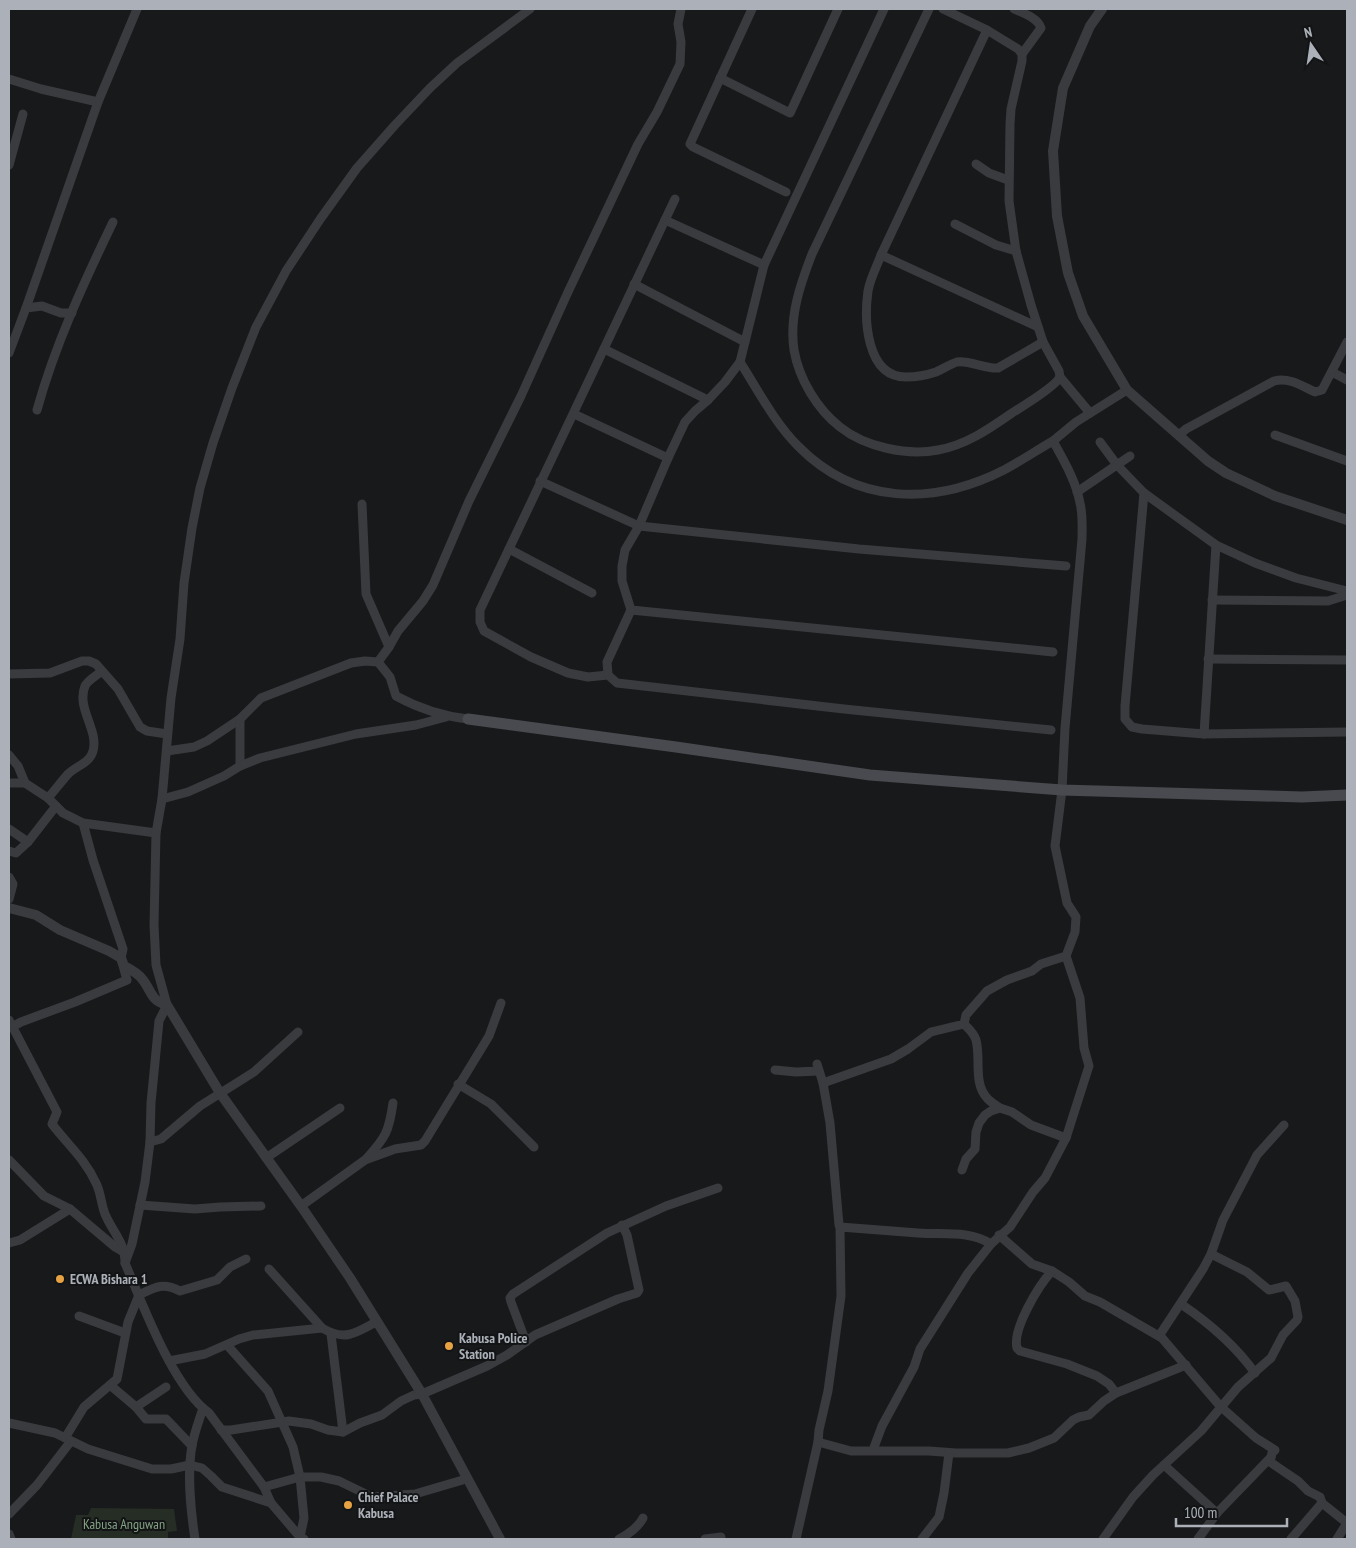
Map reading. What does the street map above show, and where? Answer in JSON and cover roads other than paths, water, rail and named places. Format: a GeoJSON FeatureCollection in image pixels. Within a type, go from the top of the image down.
{"type":"FeatureCollection","features":[{"type":"Feature","properties":{"kind":"main road"},"geometry":{"type":"LineString","coordinates":[[468,719],[870,775],[1062,790],[1302,797],[1347,795]]}},
{"type":"Feature","properties":{"kind":"street"},"geometry":{"type":"LineString","coordinates":[[9,353],[98,102],[137,9]]}},
{"type":"Feature","properties":{"kind":"street"},"geometry":{"type":"LineString","coordinates":[[500,1539],[466,1479],[422,1394],[350,1278],[220,1093],[168,1005],[156,965],[154,925],[156,834],[162,799],[171,695],[180,639],[184,583],[192,528],[213,443],[256,327],[291,264],[321,218],[357,168],[394,125],[430,88],[457,64],[499,30],[530,9]]}},
{"type":"Feature","properties":{"kind":"street"},"geometry":{"type":"LineString","coordinates":[[167,751],[194,747],[207,741],[240,719],[261,698],[351,664],[378,662],[398,631],[423,602],[434,585],[469,501],[521,396],[638,144],[657,112],[680,64],[681,42],[678,24],[682,9]]}},
{"type":"Feature","properties":{"kind":"street"},"geometry":{"type":"LineString","coordinates":[[752,9],[690,142],[691,145],[786,192]]}},
{"type":"Feature","properties":{"kind":"street"},"geometry":{"type":"LineString","coordinates":[[720,78],[790,113],[838,9]]}},
{"type":"Feature","properties":{"kind":"street"},"geometry":{"type":"LineString","coordinates":[[884,9],[764,265],[740,362],[725,382],[685,422],[638,526],[625,550],[622,581],[631,610],[607,662],[608,675],[617,683],[844,710],[1051,730]]}},
{"type":"Feature","properties":{"kind":"street"},"geometry":{"type":"LineString","coordinates":[[929,9],[812,254],[801,282],[794,312],[793,337],[794,351],[798,364],[814,400],[840,427],[873,444],[907,452],[937,450],[969,440],[988,430],[1019,409],[1055,383],[1060,377]]}},
{"type":"Feature","properties":{"kind":"street"},"geometry":{"type":"LineString","coordinates":[[943,9],[987,30],[1018,49],[1022,54]]}},
{"type":"Feature","properties":{"kind":"street"},"geometry":{"type":"LineString","coordinates":[[1014,9],[1041,25],[1041,28],[1022,54],[1011,109],[1008,180],[1016,251],[1043,342],[1059,371],[1060,377],[1090,412]]}},
{"type":"Feature","properties":{"kind":"street"},"geometry":{"type":"LineString","coordinates":[[1102,9],[1090,26],[1063,88],[1054,152],[1057,216],[1068,273],[1084,316],[1127,390],[1208,462],[1226,473],[1275,496],[1347,520]]}},
{"type":"Feature","properties":{"kind":"street"},"geometry":{"type":"LineString","coordinates":[[987,30],[881,255],[868,289],[866,330],[876,358],[881,365],[894,375],[904,378],[926,375],[957,362],[991,369],[998,368],[1043,342]]}},
{"type":"Feature","properties":{"kind":"street"},"geometry":{"type":"LineString","coordinates":[[9,79],[41,89],[98,102]]}},
{"type":"Feature","properties":{"kind":"street"},"geometry":{"type":"LineString","coordinates":[[9,165],[23,114]]}},
{"type":"Feature","properties":{"kind":"street"},"geometry":{"type":"LineString","coordinates":[[976,164],[1008,180]]}},
{"type":"Feature","properties":{"kind":"street"},"geometry":{"type":"LineString","coordinates":[[608,675],[588,677],[568,673],[531,657],[484,631],[480,622],[480,610],[675,199]]}},
{"type":"Feature","properties":{"kind":"street"},"geometry":{"type":"LineString","coordinates":[[665,220],[764,265]]}},
{"type":"Feature","properties":{"kind":"street"},"geometry":{"type":"LineString","coordinates":[[37,410],[46,379],[87,276],[114,222]]}},
{"type":"Feature","properties":{"kind":"street"},"geometry":{"type":"LineString","coordinates":[[955,224],[996,245],[1016,251]]}},
{"type":"Feature","properties":{"kind":"street"},"geometry":{"type":"LineString","coordinates":[[881,255],[1038,328]]}},
{"type":"Feature","properties":{"kind":"street"},"geometry":{"type":"LineString","coordinates":[[634,284],[745,342]]}},
{"type":"Feature","properties":{"kind":"street"},"geometry":{"type":"LineString","coordinates":[[26,308],[42,306],[60,313],[72,313]]}},
{"type":"Feature","properties":{"kind":"street"},"geometry":{"type":"LineString","coordinates":[[1179,435],[1186,429],[1280,379],[1319,392],[1324,388],[1347,342]]}},
{"type":"Feature","properties":{"kind":"street"},"geometry":{"type":"LineString","coordinates":[[604,348],[708,400]]}},
{"type":"Feature","properties":{"kind":"street"},"geometry":{"type":"LineString","coordinates":[[740,362],[773,414],[798,445],[816,462],[830,472],[869,490],[900,495],[917,495],[962,487],[1005,470],[1053,441],[1090,412],[1127,390]]}},
{"type":"Feature","properties":{"kind":"street"},"geometry":{"type":"LineString","coordinates":[[1332,372],[1347,380]]}},
{"type":"Feature","properties":{"kind":"street"},"geometry":{"type":"LineString","coordinates":[[574,414],[668,458]]}},
{"type":"Feature","properties":{"kind":"street"},"geometry":{"type":"LineString","coordinates":[[1275,434],[1347,460]]}},
{"type":"Feature","properties":{"kind":"street"},"geometry":{"type":"LineString","coordinates":[[873,1450],[882,1426],[914,1367],[920,1348],[968,1273],[999,1235],[1010,1227],[1045,1178],[1066,1138],[1089,1066],[1084,1048],[1080,998],[1066,956],[1076,925],[1076,917],[1067,903],[1055,846],[1062,790],[1065,728],[1082,539],[1082,516],[1078,492],[1053,441]]}},
{"type":"Feature","properties":{"kind":"street"},"geometry":{"type":"LineString","coordinates":[[1100,442],[1117,465],[1144,493],[1216,545],[1255,563],[1296,578],[1347,590]]}},
{"type":"Feature","properties":{"kind":"street"},"geometry":{"type":"LineString","coordinates":[[1078,492],[1130,456]]}},
{"type":"Feature","properties":{"kind":"street"},"geometry":{"type":"LineString","coordinates":[[540,481],[638,526],[858,549],[1066,566]]}},
{"type":"Feature","properties":{"kind":"street"},"geometry":{"type":"LineString","coordinates":[[1144,493],[1124,706],[1125,719],[1132,727],[1142,730],[1204,734],[1347,732]]}},
{"type":"Feature","properties":{"kind":"street"},"geometry":{"type":"LineString","coordinates":[[362,504],[366,594],[389,647]]}},
{"type":"Feature","properties":{"kind":"street"},"geometry":{"type":"LineString","coordinates":[[1204,734],[1216,545]]}},
{"type":"Feature","properties":{"kind":"street"},"geometry":{"type":"LineString","coordinates":[[509,549],[592,593]]}},
{"type":"Feature","properties":{"kind":"street"},"geometry":{"type":"LineString","coordinates":[[1212,600],[1328,601],[1347,595]]}},
{"type":"Feature","properties":{"kind":"street"},"geometry":{"type":"LineString","coordinates":[[631,610],[1053,652]]}},
{"type":"Feature","properties":{"kind":"street"},"geometry":{"type":"LineString","coordinates":[[1208,659],[1347,660]]}},
{"type":"Feature","properties":{"kind":"street"},"geometry":{"type":"LineString","coordinates":[[9,674],[50,673],[89,660],[96,664],[118,689],[140,727],[147,731],[168,734]]}},
{"type":"Feature","properties":{"kind":"street"},"geometry":{"type":"LineString","coordinates":[[378,662],[390,678],[396,696],[414,706],[447,717],[468,719]]}},
{"type":"Feature","properties":{"kind":"street"},"geometry":{"type":"LineString","coordinates":[[48,798],[68,774],[86,762],[93,752],[95,742],[84,706],[83,694],[85,685],[102,671]]}},
{"type":"Feature","properties":{"kind":"street"},"geometry":{"type":"LineString","coordinates":[[162,799],[188,792],[260,758],[356,734],[416,725],[447,717]]}},
{"type":"Feature","properties":{"kind":"street"},"geometry":{"type":"LineString","coordinates":[[240,719],[240,766]]}},
{"type":"Feature","properties":{"kind":"street"},"geometry":{"type":"LineString","coordinates":[[9,755],[18,766],[26,783],[48,798],[63,813],[83,823],[156,834]]}},
{"type":"Feature","properties":{"kind":"street"},"geometry":{"type":"LineString","coordinates":[[9,783],[26,783]]}},
{"type":"Feature","properties":{"kind":"street"},"geometry":{"type":"LineString","coordinates":[[9,851],[16,853],[28,842],[56,806]]}},
{"type":"Feature","properties":{"kind":"street"},"geometry":{"type":"LineString","coordinates":[[83,823],[123,949],[121,958],[126,980],[22,1022],[10,1023],[57,1112],[52,1124],[80,1155],[97,1184],[105,1214],[119,1238],[124,1250],[125,1263],[169,1361],[185,1386],[209,1413],[264,1487],[271,1503],[302,1538]]}},
{"type":"Feature","properties":{"kind":"street"},"geometry":{"type":"LineString","coordinates":[[9,829],[28,842]]}},
{"type":"Feature","properties":{"kind":"street"},"geometry":{"type":"LineString","coordinates":[[9,877],[13,884],[9,899]]}},
{"type":"Feature","properties":{"kind":"street"},"geometry":{"type":"LineString","coordinates":[[9,908],[36,916],[60,930],[121,958],[124,966],[143,979],[151,995],[159,1003],[168,1005]]}},
{"type":"Feature","properties":{"kind":"street"},"geometry":{"type":"LineString","coordinates":[[964,1024],[966,1015],[988,991],[1007,980],[1032,971],[1041,964],[1066,956]]}},
{"type":"Feature","properties":{"kind":"street"},"geometry":{"type":"LineString","coordinates":[[365,1160],[395,1149],[421,1144],[425,1140],[489,1036],[501,1003]]}},
{"type":"Feature","properties":{"kind":"street"},"geometry":{"type":"LineString","coordinates":[[125,1263],[132,1244],[145,1182],[150,1142],[150,1103],[160,1020],[168,1005]]}},
{"type":"Feature","properties":{"kind":"street"},"geometry":{"type":"LineString","coordinates":[[823,1083],[891,1059],[931,1032],[964,1024]]}},
{"type":"Feature","properties":{"kind":"street"},"geometry":{"type":"LineString","coordinates":[[964,1024],[976,1039],[978,1072],[982,1089],[987,1099],[1000,1108],[1012,1112],[1031,1125],[1066,1138]]}},
{"type":"Feature","properties":{"kind":"street"},"geometry":{"type":"LineString","coordinates":[[150,1142],[161,1139],[200,1106],[254,1072],[298,1032]]}},
{"type":"Feature","properties":{"kind":"street"},"geometry":{"type":"LineString","coordinates":[[775,1070],[796,1072],[818,1067],[823,1083],[830,1123],[840,1227],[841,1296],[828,1391],[796,1539]]}},
{"type":"Feature","properties":{"kind":"street"},"geometry":{"type":"LineString","coordinates":[[458,1084],[492,1104],[534,1146]]}},
{"type":"Feature","properties":{"kind":"street"},"geometry":{"type":"LineString","coordinates":[[301,1206],[365,1160],[380,1144],[390,1126],[393,1103]]}},
{"type":"Feature","properties":{"kind":"street"},"geometry":{"type":"LineString","coordinates":[[266,1158],[340,1108]]}},
{"type":"Feature","properties":{"kind":"street"},"geometry":{"type":"LineString","coordinates":[[962,1170],[966,1159],[975,1148],[976,1132],[979,1123],[991,1111],[1000,1108]]}},
{"type":"Feature","properties":{"kind":"street"},"geometry":{"type":"LineString","coordinates":[[1159,1336],[1203,1269],[1211,1254],[1223,1220],[1257,1155],[1284,1124]]}},
{"type":"Feature","properties":{"kind":"street"},"geometry":{"type":"LineString","coordinates":[[9,1160],[44,1196],[70,1209],[115,1247],[124,1250]]}},
{"type":"Feature","properties":{"kind":"street"},"geometry":{"type":"LineString","coordinates":[[526,1342],[511,1302],[510,1298],[513,1294],[622,1225],[666,1206],[718,1188]]}},
{"type":"Feature","properties":{"kind":"street"},"geometry":{"type":"LineString","coordinates":[[140,1205],[195,1209],[261,1206]]}},
{"type":"Feature","properties":{"kind":"street"},"geometry":{"type":"LineString","coordinates":[[9,1243],[20,1240],[70,1209]]}},
{"type":"Feature","properties":{"kind":"street"},"geometry":{"type":"LineString","coordinates":[[220,1430],[289,1421],[343,1432],[382,1415],[401,1401],[414,1395],[422,1394],[487,1366],[535,1335],[637,1293],[639,1290],[627,1234],[622,1225]]}},
{"type":"Feature","properties":{"kind":"street"},"geometry":{"type":"LineString","coordinates":[[840,1227],[925,1234],[957,1234],[982,1238],[991,1244]]}},
{"type":"Feature","properties":{"kind":"street"},"geometry":{"type":"LineString","coordinates":[[999,1235],[1032,1264],[1052,1271],[1085,1296],[1100,1302],[1167,1342],[1222,1407],[1256,1438],[1275,1450],[1271,1457],[1218,1512],[1198,1539]]}},
{"type":"Feature","properties":{"kind":"street"},"geometry":{"type":"LineString","coordinates":[[124,1250],[132,1244]]}},
{"type":"Feature","properties":{"kind":"street"},"geometry":{"type":"LineString","coordinates":[[1103,1539],[1132,1497],[1201,1431],[1238,1387],[1271,1358],[1283,1335],[1297,1320],[1295,1301],[1286,1286],[1269,1290],[1247,1272],[1211,1254]]}},
{"type":"Feature","properties":{"kind":"street"},"geometry":{"type":"LineString","coordinates":[[9,1514],[37,1485],[68,1440],[84,1407],[118,1379],[125,1333],[139,1295],[159,1286],[172,1287],[180,1291],[217,1280],[230,1267],[246,1259]]}},
{"type":"Feature","properties":{"kind":"street"},"geometry":{"type":"LineString","coordinates":[[269,1269],[322,1328],[331,1334],[342,1336],[358,1333],[376,1322]]}},
{"type":"Feature","properties":{"kind":"street"},"geometry":{"type":"LineString","coordinates":[[1052,1271],[1042,1282],[1027,1309],[1016,1340],[1017,1348],[1020,1351],[1066,1364],[1098,1376],[1109,1384],[1116,1393]]}},
{"type":"Feature","properties":{"kind":"street"},"geometry":{"type":"LineString","coordinates":[[1181,1304],[1202,1318],[1222,1336],[1243,1357],[1255,1373]]}},
{"type":"Feature","properties":{"kind":"street"},"geometry":{"type":"LineString","coordinates":[[78,1316],[125,1333]]}},
{"type":"Feature","properties":{"kind":"street"},"geometry":{"type":"LineString","coordinates":[[169,1361],[205,1354],[253,1335],[322,1328]]}},
{"type":"Feature","properties":{"kind":"street"},"geometry":{"type":"LineString","coordinates":[[331,1334],[343,1432]]}},
{"type":"Feature","properties":{"kind":"street"},"geometry":{"type":"LineString","coordinates":[[227,1345],[268,1391],[293,1447],[300,1477],[304,1518],[302,1538]]}},
{"type":"Feature","properties":{"kind":"street"},"geometry":{"type":"LineString","coordinates":[[818,1442],[851,1451],[1008,1453],[1041,1445],[1054,1438],[1073,1420],[1079,1416],[1088,1415],[1116,1393],[1186,1365]]}},
{"type":"Feature","properties":{"kind":"street"},"geometry":{"type":"LineString","coordinates":[[110,1385],[136,1407],[146,1419],[166,1419],[192,1446]]}},
{"type":"Feature","properties":{"kind":"street"},"geometry":{"type":"LineString","coordinates":[[136,1407],[166,1387]]}},
{"type":"Feature","properties":{"kind":"street"},"geometry":{"type":"LineString","coordinates":[[195,1539],[192,1519],[190,1465],[192,1446],[203,1408]]}},
{"type":"Feature","properties":{"kind":"street"},"geometry":{"type":"LineString","coordinates":[[9,1423],[55,1433],[88,1449],[152,1469],[171,1469],[190,1465],[202,1468],[222,1487],[271,1503]]}},
{"type":"Feature","properties":{"kind":"street"},"geometry":{"type":"LineString","coordinates":[[922,1539],[939,1517],[949,1453]]}},
{"type":"Feature","properties":{"kind":"street"},"geometry":{"type":"LineString","coordinates":[[1271,1457],[1270,1462],[1298,1481],[1308,1491],[1320,1497],[1322,1503],[1347,1523],[1337,1539]]}},
{"type":"Feature","properties":{"kind":"street"},"geometry":{"type":"LineString","coordinates":[[1164,1465],[1218,1512]]}},
{"type":"Feature","properties":{"kind":"street"},"geometry":{"type":"LineString","coordinates":[[264,1487],[300,1477],[321,1477],[339,1480],[372,1497],[415,1494],[466,1479]]}},
{"type":"Feature","properties":{"kind":"street"},"geometry":{"type":"LineString","coordinates":[[1291,1539],[1322,1503]]}},
{"type":"Feature","properties":{"kind":"street"},"geometry":{"type":"LineString","coordinates":[[619,1539],[624,1537],[643,1518]]}},
{"type":"Feature","properties":{"kind":"street"},"geometry":{"type":"LineString","coordinates":[[9,1534],[11,1539]]}},
{"type":"Feature","properties":{"kind":"street"},"geometry":{"type":"LineString","coordinates":[[706,1539],[721,1537]]}},
{"type":"Feature","properties":{"kind":"place","name":"ECWA Bishara 1"},"geometry":{"type":"Point","coordinates":[60,1279]}},
{"type":"Feature","properties":{"kind":"place","name":"Kabusa Police Station"},"geometry":{"type":"Point","coordinates":[449,1346]}},
{"type":"Feature","properties":{"kind":"place","name":"Chief Palace Kabusa"},"geometry":{"type":"Point","coordinates":[348,1505]}},
{"type":"Feature","properties":{"kind":"park label","name":"Kabusa Anguwan"},"geometry":{"type":"Point","coordinates":[124,1524]}}]}
